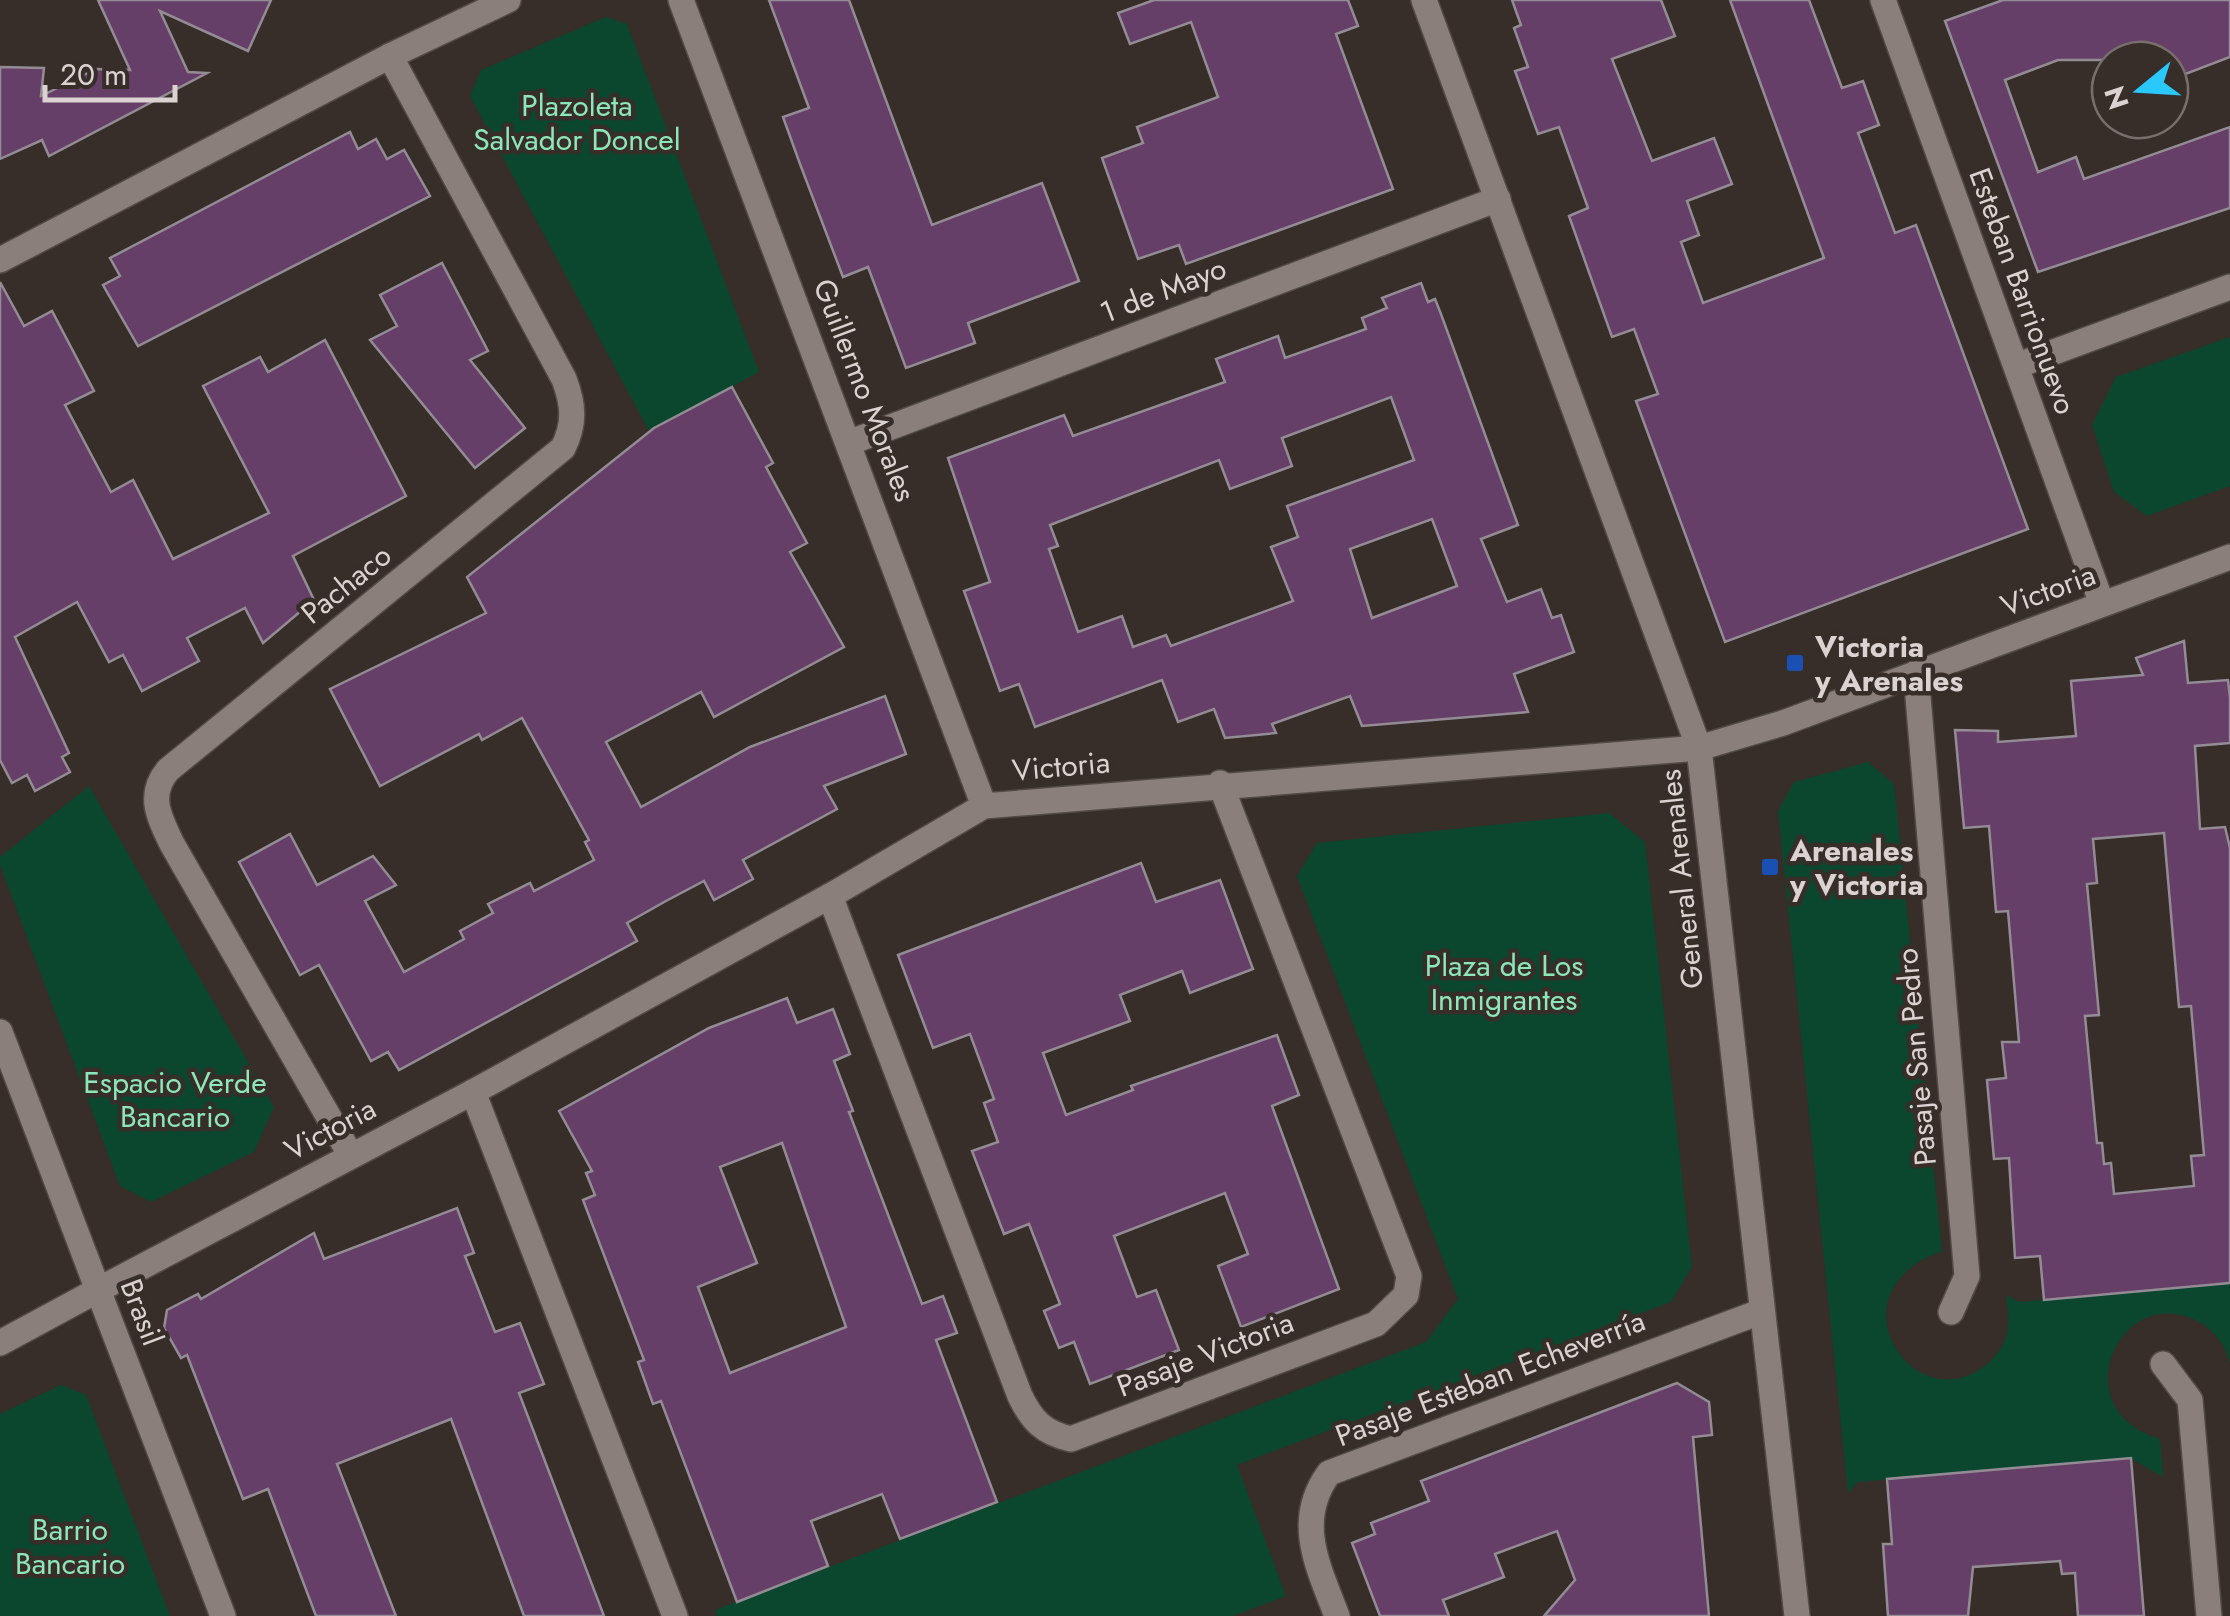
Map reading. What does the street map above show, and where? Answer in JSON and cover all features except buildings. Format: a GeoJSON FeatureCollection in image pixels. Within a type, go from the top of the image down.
{"type":"FeatureCollection","features":[{"type":"Feature","properties":{"kind":"street"},"geometry":{"type":"LineString","coordinates":[[0,260],[390,56],[508,0]]}},
{"type":"Feature","properties":{"kind":"street","name":"Guillermo Morales"},"geometry":{"type":"LineString","coordinates":[[681,0],[984,806]]}},
{"type":"Feature","properties":{"kind":"street","name":"General Arenales"},"geometry":{"type":"LineString","coordinates":[[1424,0],[1699,748],[1796,1616]]}},
{"type":"Feature","properties":{"kind":"street","name":"Esteban Barrionuevo"},"geometry":{"type":"LineString","coordinates":[[1883,0],[2102,604]]}},
{"type":"Feature","properties":{"kind":"street","name":"Pachaco"},"geometry":{"type":"LineString","coordinates":[[350,1154],[172,844],[154,798],[158,782],[563,448],[570,433],[571,398],[564,380],[390,56]]}},
{"type":"Feature","properties":{"kind":"street","name":"1 de Mayo"},"geometry":{"type":"LineString","coordinates":[[850,442],[1498,199]]}},
{"type":"Feature","properties":{"kind":"street"},"geometry":{"type":"LineString","coordinates":[[2016,366],[2230,287]]}},
{"type":"Feature","properties":{"kind":"street","name":"Victoria"},"geometry":{"type":"LineString","coordinates":[[0,1342],[473,1092],[830,896],[984,806],[1220,783],[1699,748],[2230,557]]}},
{"type":"Feature","properties":{"kind":"street","name":"Pasaje San Pedro"},"geometry":{"type":"LineString","coordinates":[[1916,673],[1967,1276],[1951,1312]]}},
{"type":"Feature","properties":{"kind":"street","name":"Pasaje Victoria"},"geometry":{"type":"LineString","coordinates":[[830,896],[1020,1396],[1038,1425],[1052,1435],[1072,1439],[1376,1324],[1406,1295],[1409,1276],[1220,783]]}},
{"type":"Feature","properties":{"kind":"street","name":"Brasil"},"geometry":{"type":"LineString","coordinates":[[0,1032],[222,1616]]}},
{"type":"Feature","properties":{"kind":"street"},"geometry":{"type":"LineString","coordinates":[[473,1092],[675,1616]]}},
{"type":"Feature","properties":{"kind":"street","name":"Pasaje Esteban Echeverría"},"geometry":{"type":"LineString","coordinates":[[1337,1616],[1313,1552],[1308,1520],[1316,1491],[1330,1473],[1760,1312]]}},
{"type":"Feature","properties":{"kind":"street"},"geometry":{"type":"LineString","coordinates":[[2163,1364],[2190,1400],[2210,1616]]}},
{"type":"Feature","properties":{"kind":"green space","name":"Plazoleta Salvador Doncel"},"geometry":{"type":"Polygon","coordinates":[[[606,17],[627,24],[759,372],[649,431],[470,96],[481,70],[606,17]]]}},
{"type":"Feature","properties":{"kind":"green space"},"geometry":{"type":"Polygon","coordinates":[[[2230,337],[2230,486],[2147,516],[2114,492],[2092,425],[2116,377],[2230,337]]]}},
{"type":"Feature","properties":{"kind":"green space"},"geometry":{"type":"Polygon","coordinates":[[[1868,762],[1894,784],[1942,1251],[1908,1270],[1890,1294],[1886,1320],[1894,1345],[1910,1365],[1933,1377],[1959,1378],[1986,1365],[2000,1350],[2008,1325],[2006,1295],[2019,1302],[2230,1283],[2230,1365],[2223,1346],[2210,1330],[2171,1313],[2146,1318],[2126,1332],[2113,1354],[2108,1378],[2113,1402],[2130,1424],[2160,1439],[2163,1477],[2130,1458],[1858,1482],[1848,1493],[1778,811],[1794,782],[1868,762]]]}},
{"type":"Feature","properties":{"kind":"green space","name":"Espacio Verde Bancario"},"geometry":{"type":"Polygon","coordinates":[[[89,786],[274,1107],[254,1152],[151,1202],[120,1186],[0,865],[0,857],[89,786]]]}},
{"type":"Feature","properties":{"kind":"green space","name":"Plaza de Los Inmigrantes"},"geometry":{"type":"Polygon","coordinates":[[[1609,813],[1645,842],[1692,1267],[1671,1302],[1237,1465],[1286,1596],[1233,1616],[717,1616],[715,1610],[1426,1342],[1458,1299],[1297,876],[1317,843],[1609,813]]]}},
{"type":"Feature","properties":{"kind":"green space","name":"Barrio Bancario"},"geometry":{"type":"Polygon","coordinates":[[[61,1385],[86,1395],[170,1616],[0,1616],[0,1414],[61,1385]]]}},
{"type":"Feature","properties":{"kind":"place","name":"Victoria y Arenales"},"geometry":{"type":"Point","coordinates":[1795,663]}},
{"type":"Feature","properties":{"kind":"place","name":"Arenales y Victoria"},"geometry":{"type":"Point","coordinates":[1770,867]}}]}
